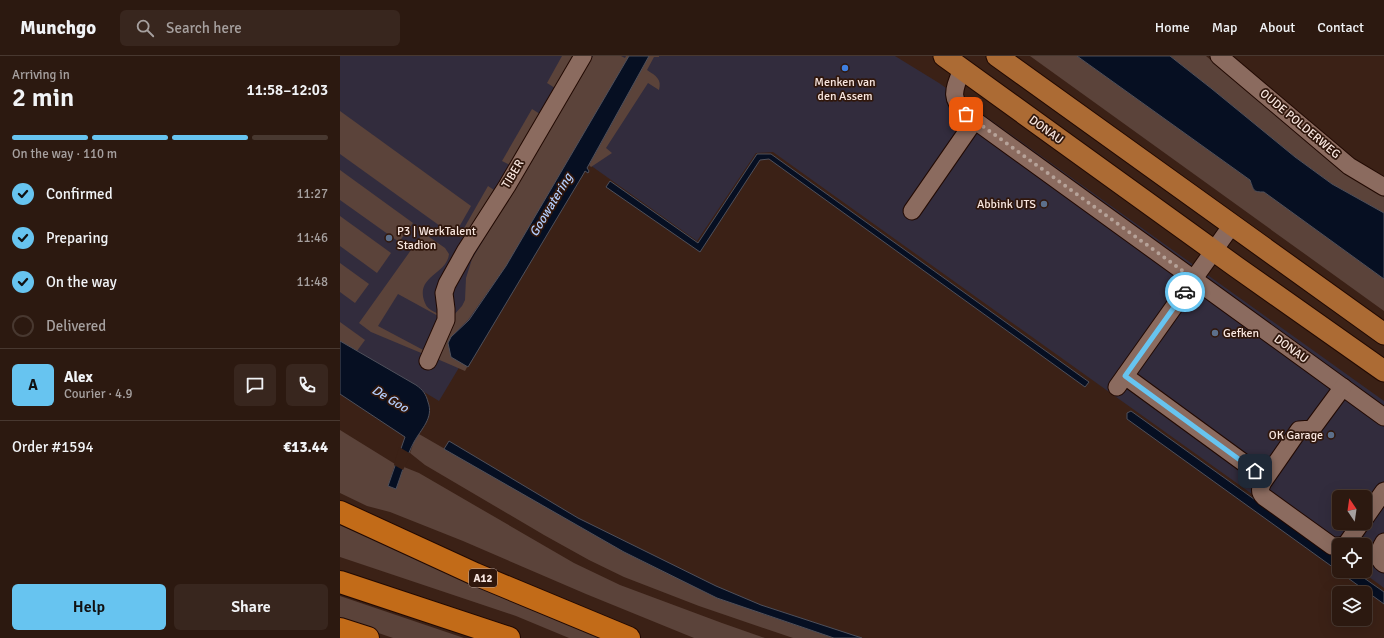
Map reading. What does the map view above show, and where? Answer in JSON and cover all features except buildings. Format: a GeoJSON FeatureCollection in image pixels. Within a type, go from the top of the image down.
{"type":"FeatureCollection","features":[{"type":"Feature","properties":{"kind":"highway","name":"A12"},"geometry":{"type":"LineString","coordinates":[[340,512],[475,574],[629,638]]}},
{"type":"Feature","properties":{"kind":"highway"},"geometry":{"type":"LineString","coordinates":[[340,582],[509,638]]}},
{"type":"Feature","properties":{"kind":"highway"},"geometry":{"type":"LineString","coordinates":[[340,629],[368,638]]}},
{"type":"Feature","properties":{"kind":"main road","name":"DONAU"},"geometry":{"type":"LineString","coordinates":[[944,56],[1214,251],[1384,371]]}},
{"type":"Feature","properties":{"kind":"main road"},"geometry":{"type":"LineString","coordinates":[[997,56],[1384,334]]}},
{"type":"Feature","properties":{"kind":"street","name":"TIBER"},"geometry":{"type":"LineString","coordinates":[[428,361],[446,320],[444,293],[466,250],[503,192],[583,56]]}},
{"type":"Feature","properties":{"kind":"street","name":"OUDE POLDERWEG"},"geometry":{"type":"LineString","coordinates":[[1219,56],[1349,166],[1384,187]]}},
{"type":"Feature","properties":{"kind":"street","name":"DONAU"},"geometry":{"type":"LineString","coordinates":[[962,69],[954,91],[954,100],[958,107],[1384,417]]}},
{"type":"Feature","properties":{"kind":"street"},"geometry":{"type":"LineString","coordinates":[[912,211],[975,120]]}},
{"type":"Feature","properties":{"kind":"street"},"geometry":{"type":"LineString","coordinates":[[1232,225],[1121,382],[1255,471]]}},
{"type":"Feature","properties":{"kind":"street"},"geometry":{"type":"LineString","coordinates":[[1332,546],[1264,497],[1260,490],[1262,482],[1299,430],[1312,429],[1343,387]]}},
{"type":"Feature","properties":{"kind":"street"},"geometry":{"type":"LineString","coordinates":[[1372,508],[1384,491]]}},
{"type":"Feature","properties":{"kind":"street"},"geometry":{"type":"LineString","coordinates":[[1384,542],[1380,549],[1379,556],[1384,564]]}},
{"type":"Feature","properties":{"kind":"shaded area"},"geometry":{"type":"Polygon","coordinates":[[[340,56],[895,56],[939,83],[1384,401],[1384,588],[1370,578],[1372,578],[1372,538],[1332,538],[1332,551],[773,152],[756,153],[697,241],[583,160],[439,401],[340,341],[340,56]]]}},
{"type":"Feature","properties":{"kind":"shaded area"},"geometry":{"type":"Polygon","coordinates":[[[562,56],[573,56],[555,88],[547,83],[562,56]]]}},
{"type":"Feature","properties":{"kind":"shaded area"},"geometry":{"type":"Polygon","coordinates":[[[593,56],[621,56],[625,58],[626,56],[629,56],[506,266],[468,320],[451,337],[451,357],[467,366],[472,358],[465,371],[435,358],[452,317],[462,306],[465,300],[466,278],[472,259],[593,56]]]}},
{"type":"Feature","properties":{"kind":"shaded area"},"geometry":{"type":"Polygon","coordinates":[[[649,56],[659,56],[654,57],[647,70],[659,80],[659,90],[648,83],[606,148],[612,153],[591,167],[589,165],[649,56]]]}},
{"type":"Feature","properties":{"kind":"shaded area"},"geometry":{"type":"Polygon","coordinates":[[[1030,56],[1077,56],[1250,180],[1254,190],[1264,192],[1384,279],[1384,311],[1030,56]]]}},
{"type":"Feature","properties":{"kind":"shaded area"},"geometry":{"type":"Polygon","coordinates":[[[1170,56],[1206,56],[1342,172],[1384,197],[1384,213],[1332,184],[1295,157],[1170,56]]]}},
{"type":"Feature","properties":{"kind":"shaded area"},"geometry":{"type":"Polygon","coordinates":[[[532,109],[540,114],[510,165],[502,161],[532,109]]]}},
{"type":"Feature","properties":{"kind":"shaded area"},"geometry":{"type":"Polygon","coordinates":[[[340,111],[471,206],[454,236],[340,154],[340,111]]]}},
{"type":"Feature","properties":{"kind":"shaded area"},"geometry":{"type":"Polygon","coordinates":[[[340,170],[413,223],[399,242],[340,200],[340,170]]]}},
{"type":"Feature","properties":{"kind":"shaded area"},"geometry":{"type":"Polygon","coordinates":[[[488,186],[494,190],[468,232],[464,236],[459,237],[488,186]]]}},
{"type":"Feature","properties":{"kind":"shaded area"},"geometry":{"type":"Polygon","coordinates":[[[340,216],[391,253],[377,273],[340,246],[340,216]]]}},
{"type":"Feature","properties":{"kind":"shaded area"},"geometry":{"type":"Polygon","coordinates":[[[425,234],[445,248],[449,254],[443,267],[427,281],[424,287],[423,294],[426,306],[441,316],[442,319],[426,355],[371,332],[359,323],[421,236],[425,234]],[[398,294],[378,326],[427,352],[440,317],[398,294]]]}},
{"type":"Feature","properties":{"kind":"shaded area"},"geometry":{"type":"Polygon","coordinates":[[[340,263],[369,284],[355,303],[340,292],[340,263]]]}},
{"type":"Feature","properties":{"kind":"shaded area"},"geometry":{"type":"Polygon","coordinates":[[[340,322],[365,340],[357,351],[340,341],[340,322]]]}},
{"type":"Feature","properties":{"kind":"shaded area"},"geometry":{"type":"Polygon","coordinates":[[[340,430],[395,464],[388,486],[396,489],[404,467],[419,473],[574,563],[620,585],[765,638],[694,638],[586,594],[463,541],[390,512],[367,506],[340,493],[340,430]]]}},
{"type":"Feature","properties":{"kind":"shaded area"},"geometry":{"type":"Polygon","coordinates":[[[419,434],[624,552],[717,598],[834,638],[793,638],[699,606],[624,577],[589,560],[425,465],[410,453],[419,434]]]}},
{"type":"Feature","properties":{"kind":"shaded area"},"geometry":{"type":"Polygon","coordinates":[[[340,525],[600,638],[569,638],[516,616],[340,557],[340,525]]]}},
{"type":"Feature","properties":{"kind":"shaded area"},"geometry":{"type":"Polygon","coordinates":[[[340,596],[464,638],[393,638],[340,620],[340,596]]]}},
{"type":"Feature","properties":{"kind":"water","name":"Goowatering"},"geometry":{"type":"Polygon","coordinates":[[[629,56],[649,56],[587,168],[589,171],[588,173],[585,171],[468,367],[451,357],[448,343],[451,337],[469,320],[506,266],[629,56]]]}},
{"type":"Feature","properties":{"kind":"water"},"geometry":{"type":"Polygon","coordinates":[[[1077,56],[1170,56],[1295,157],[1332,184],[1384,213],[1384,279],[1264,192],[1254,190],[1250,180],[1077,56]]]}},
{"type":"Feature","properties":{"kind":"water"},"geometry":{"type":"Polygon","coordinates":[[[757,154],[771,154],[1089,382],[1085,387],[769,159],[760,160],[700,252],[606,187],[610,181],[698,243],[757,154]]]}},
{"type":"Feature","properties":{"kind":"water","name":"De Goo"},"geometry":{"type":"Polygon","coordinates":[[[340,341],[416,385],[422,390],[426,397],[429,408],[428,418],[406,459],[396,489],[388,486],[405,437],[340,394],[340,341]]]}},
{"type":"Feature","properties":{"kind":"water"},"geometry":{"type":"Polygon","coordinates":[[[1131,411],[1332,555],[1332,567],[1127,419],[1127,413],[1131,411]]]}},
{"type":"Feature","properties":{"kind":"water"},"geometry":{"type":"Polygon","coordinates":[[[449,441],[578,518],[716,586],[761,605],[862,638],[834,638],[717,598],[624,552],[444,449],[449,441]]]}},
{"type":"Feature","properties":{"kind":"water"},"geometry":{"type":"Polygon","coordinates":[[[1348,578],[1364,578],[1384,592],[1384,604],[1372,595],[1372,586],[1359,586],[1348,578]]]}},
{"type":"Feature","properties":{"kind":"pier"},"geometry":{"type":"Polygon","coordinates":[[[399,447],[411,454],[403,470],[394,465],[399,447]]]}},
{"type":"Feature","properties":{"kind":"way so far"},"geometry":{"type":"LineString","coordinates":[[966,114],[1194,279],[1185,292]]}},
{"type":"Feature","properties":{"kind":"place","name":"Menken van den Assem"},"geometry":{"type":"Point","coordinates":[845,68]}},
{"type":"Feature","properties":{"kind":"place","name":"Abbink UTS"},"geometry":{"type":"Point","coordinates":[1044,204]}},
{"type":"Feature","properties":{"kind":"place","name":"P3 | WerkTalent Stadion"},"geometry":{"type":"Point","coordinates":[389,238]}},
{"type":"Feature","properties":{"kind":"place","name":"Gefken"},"geometry":{"type":"Point","coordinates":[1215,333]}},
{"type":"Feature","properties":{"kind":"place","name":"OK Garage"},"geometry":{"type":"Point","coordinates":[1331,435]}},
{"type":"Feature","properties":{"kind":"route"},"geometry":{"type":"LineString","coordinates":[[1185,292],[1125,376],[1255,471]]}}]}
